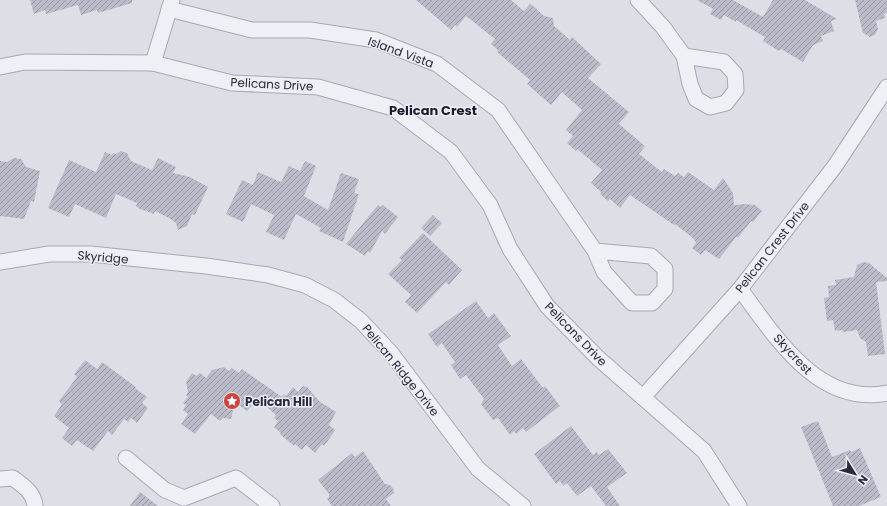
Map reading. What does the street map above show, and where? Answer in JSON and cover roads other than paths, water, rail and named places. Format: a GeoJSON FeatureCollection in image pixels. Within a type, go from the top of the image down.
{"type":"FeatureCollection","features":[{"type":"Feature","properties":{"kind":"street"},"geometry":{"type":"LineString","coordinates":[[638,0],[663,27],[684,56]]}},
{"type":"Feature","properties":{"kind":"street"},"geometry":{"type":"LineString","coordinates":[[153,62],[171,4]]}},
{"type":"Feature","properties":{"kind":"street","name":"Island Vista"},"geometry":{"type":"LineString","coordinates":[[171,4],[252,30],[310,30],[376,40],[437,64],[498,110],[595,251],[604,272],[632,303],[652,303],[665,289],[665,270],[651,256],[595,251]]}},
{"type":"Feature","properties":{"kind":"street","name":"Pelicans Drive"},"geometry":{"type":"LineString","coordinates":[[0,66],[25,62],[153,62],[232,83],[318,87],[393,108],[451,152],[490,205],[510,249],[547,306],[598,358],[644,396],[704,450],[739,506]]}},
{"type":"Feature","properties":{"kind":"street","name":"Pelican Crest Drive"},"geometry":{"type":"LineString","coordinates":[[644,396],[740,289],[835,166],[887,87]]}},
{"type":"Feature","properties":{"kind":"street","name":"Skyridge"},"geometry":{"type":"LineString","coordinates":[[0,262],[49,254],[91,254],[206,266]]}},
{"type":"Feature","properties":{"kind":"street","name":"Pelican Ridge Drive"},"geometry":{"type":"LineString","coordinates":[[206,266],[268,275],[305,285],[334,300],[356,316],[391,353],[478,469],[523,506]]}},
{"type":"Feature","properties":{"kind":"street","name":"Skycrest"},"geometry":{"type":"LineString","coordinates":[[740,289],[787,351],[814,376],[844,390],[874,396],[887,393]]}},
{"type":"Feature","properties":{"kind":"street"},"geometry":{"type":"LineString","coordinates":[[126,458],[165,490],[184,498],[236,478],[272,506]]}},
{"type":"Feature","properties":{"kind":"street"},"geometry":{"type":"LineString","coordinates":[[0,479],[13,478],[28,489],[34,499],[35,506]]}},
{"type":"Feature","properties":{"kind":"place","name":"Pelican Hill"},"geometry":{"type":"Point","coordinates":[232,401]}},
{"type":"Feature","properties":{"kind":"district","name":"Pelican Crest"},"geometry":{"type":"Point","coordinates":[433,110]}}]}
